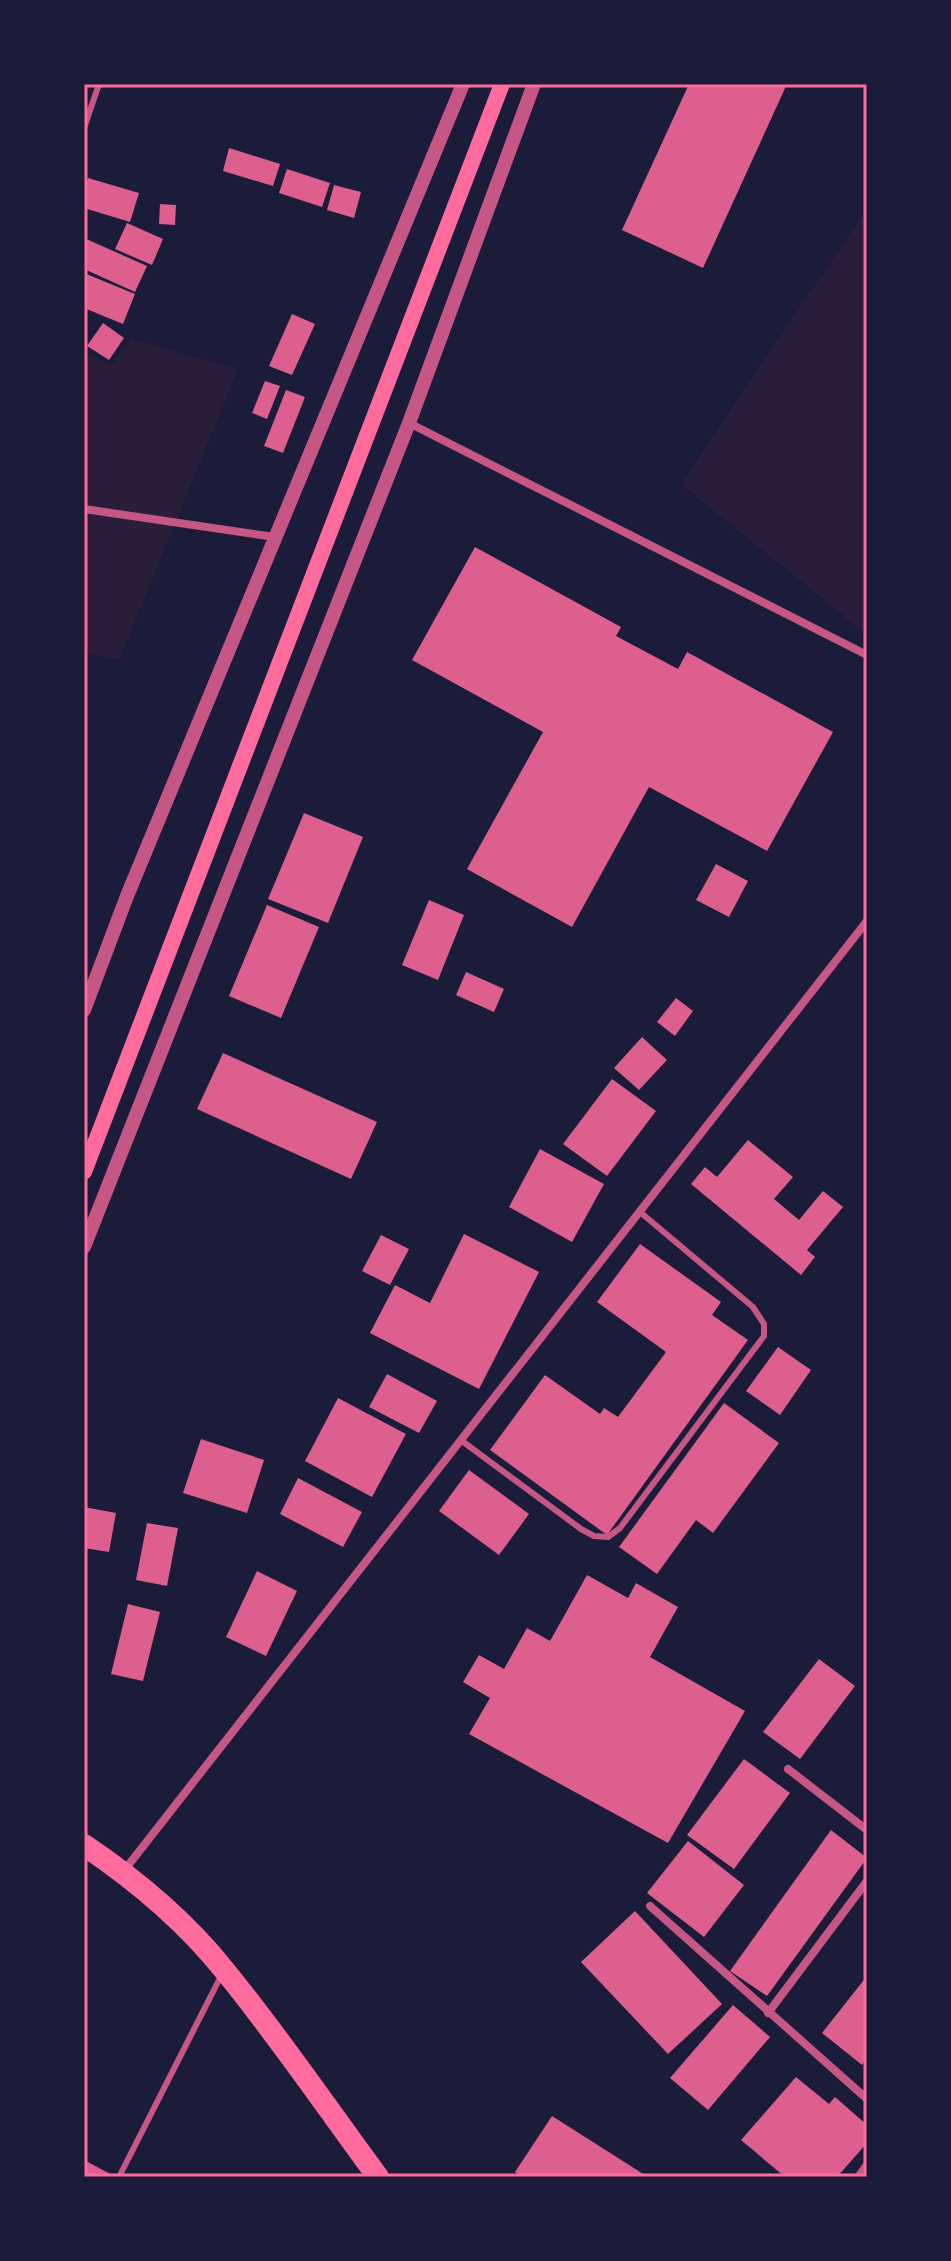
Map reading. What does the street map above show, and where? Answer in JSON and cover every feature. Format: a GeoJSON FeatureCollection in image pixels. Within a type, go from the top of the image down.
{"type":"FeatureCollection","features":[{"type":"Feature","properties":{"kind":"highway"},"geometry":{"type":"LineString","coordinates":[[84,1845],[123,1872],[177,1919],[225,1969],[378,2177]]}},
{"type":"Feature","properties":{"kind":"main road"},"geometry":{"type":"LineString","coordinates":[[84,1172],[502,84]]}},
{"type":"Feature","properties":{"kind":"street"},"geometry":{"type":"LineString","coordinates":[[84,1010],[127,896],[463,84]]}},
{"type":"Feature","properties":{"kind":"street"},"geometry":{"type":"LineString","coordinates":[[84,1247],[409,423],[534,84]]}},
{"type":"Feature","properties":{"kind":"street"},"geometry":{"type":"LineString","coordinates":[[409,423],[867,655]]}},
{"type":"Feature","properties":{"kind":"street"},"geometry":{"type":"LineString","coordinates":[[84,509],[275,537]]}},
{"type":"Feature","properties":{"kind":"street"},"geometry":{"type":"LineString","coordinates":[[123,1872],[867,921]]}},
{"type":"Feature","properties":{"kind":"street"},"geometry":{"type":"LineString","coordinates":[[788,1769],[867,1830]]}},
{"type":"Feature","properties":{"kind":"street"},"geometry":{"type":"LineString","coordinates":[[768,2013],[867,1881]]}},
{"type":"Feature","properties":{"kind":"street"},"geometry":{"type":"LineString","coordinates":[[650,1906],[867,2099]]}},
{"type":"Feature","properties":{"kind":"street"},"geometry":{"type":"LineString","coordinates":[[858,2177],[867,2165]]}},
{"type":"Feature","properties":{"kind":"lane"},"geometry":{"type":"LineString","coordinates":[[84,128],[99,84]]}},
{"type":"Feature","properties":{"kind":"lane"},"geometry":{"type":"LineString","coordinates":[[462,1441],[581,1529],[594,1536],[608,1537],[620,1528],[764,1336],[764,1324],[753,1307],[640,1212]]}},
{"type":"Feature","properties":{"kind":"lane"},"geometry":{"type":"LineString","coordinates":[[119,2177],[225,1969]]}},
{"type":"Feature","properties":{"kind":"shaded area"},"geometry":{"type":"Polygon","coordinates":[[[867,208],[867,635],[681,484],[867,208]]]}},
{"type":"Feature","properties":{"kind":"shaded area"},"geometry":{"type":"Polygon","coordinates":[[[131,339],[238,369],[119,660],[84,652],[84,357],[88,355],[113,365],[131,339]]]}},
{"type":"Feature","properties":{"kind":"building"},"geometry":{"type":"Polygon","coordinates":[[[689,84],[787,84],[703,268],[622,230],[689,84]]]}},
{"type":"Feature","properties":{"kind":"building"},"geometry":{"type":"Polygon","coordinates":[[[229,148],[280,164],[273,186],[223,171],[229,148]]]}},
{"type":"Feature","properties":{"kind":"building"},"geometry":{"type":"Polygon","coordinates":[[[287,169],[330,183],[322,207],[279,193],[287,169]]]}},
{"type":"Feature","properties":{"kind":"building"},"geometry":{"type":"Polygon","coordinates":[[[88,178],[139,193],[130,222],[84,208],[88,178]]]}},
{"type":"Feature","properties":{"kind":"building"},"geometry":{"type":"Polygon","coordinates":[[[334,185],[361,192],[354,218],[327,210],[334,185]]]}},
{"type":"Feature","properties":{"kind":"building"},"geometry":{"type":"Polygon","coordinates":[[[160,204],[176,205],[175,225],[159,224],[160,204]]]}},
{"type":"Feature","properties":{"kind":"building"},"geometry":{"type":"Polygon","coordinates":[[[127,223],[163,239],[152,265],[115,249],[127,223]]]}},
{"type":"Feature","properties":{"kind":"building"},"geometry":{"type":"Polygon","coordinates":[[[84,238],[147,266],[135,292],[84,269],[84,238]]]}},
{"type":"Feature","properties":{"kind":"building"},"geometry":{"type":"Polygon","coordinates":[[[84,273],[135,294],[123,324],[84,308],[84,273]]]}},
{"type":"Feature","properties":{"kind":"building"},"geometry":{"type":"Polygon","coordinates":[[[292,314],[315,324],[292,375],[269,366],[292,314]]]}},
{"type":"Feature","properties":{"kind":"building"},"geometry":{"type":"Polygon","coordinates":[[[103,323],[124,338],[109,360],[87,346],[103,323]]]}},
{"type":"Feature","properties":{"kind":"building"},"geometry":{"type":"Polygon","coordinates":[[[265,381],[280,386],[267,419],[252,413],[265,381]]]}},
{"type":"Feature","properties":{"kind":"building"},"geometry":{"type":"Polygon","coordinates":[[[286,390],[305,397],[283,453],[264,446],[286,390]]]}},
{"type":"Feature","properties":{"kind":"building"},"geometry":{"type":"Polygon","coordinates":[[[475,547],[621,627],[616,636],[678,669],[687,652],[833,732],[767,851],[649,787],[572,927],[467,869],[543,732],[412,660],[475,547]]]}},
{"type":"Feature","properties":{"kind":"building"},"geometry":{"type":"Polygon","coordinates":[[[304,813],[363,837],[328,923],[268,899],[304,813]]]}},
{"type":"Feature","properties":{"kind":"building"},"geometry":{"type":"Polygon","coordinates":[[[716,864],[748,881],[729,917],[696,900],[716,864]]]}},
{"type":"Feature","properties":{"kind":"building"},"geometry":{"type":"Polygon","coordinates":[[[429,900],[464,915],[438,980],[402,965],[429,900]]]}},
{"type":"Feature","properties":{"kind":"building"},"geometry":{"type":"Polygon","coordinates":[[[267,905],[319,927],[281,1018],[229,996],[267,905]]]}},
{"type":"Feature","properties":{"kind":"building"},"geometry":{"type":"Polygon","coordinates":[[[466,972],[504,989],[494,1012],[456,995],[466,972]]]}},
{"type":"Feature","properties":{"kind":"building"},"geometry":{"type":"Polygon","coordinates":[[[676,998],[693,1011],[675,1036],[657,1022],[676,998]]]}},
{"type":"Feature","properties":{"kind":"building"},"geometry":{"type":"Polygon","coordinates":[[[642,1037],[667,1060],[639,1090],[614,1068],[642,1037]]]}},
{"type":"Feature","properties":{"kind":"building"},"geometry":{"type":"Polygon","coordinates":[[[223,1053],[377,1122],[351,1179],[197,1109],[223,1053]]]}},
{"type":"Feature","properties":{"kind":"building"},"geometry":{"type":"Polygon","coordinates":[[[612,1079],[656,1111],[607,1176],[563,1144],[612,1079]]]}},
{"type":"Feature","properties":{"kind":"building"},"geometry":{"type":"Polygon","coordinates":[[[748,1140],[793,1177],[774,1199],[799,1220],[823,1191],[843,1207],[807,1250],[815,1257],[801,1275],[691,1184],[705,1167],[717,1177],[748,1140]]]}},
{"type":"Feature","properties":{"kind":"building"},"geometry":{"type":"Polygon","coordinates":[[[540,1149],[604,1184],[572,1242],[509,1207],[540,1149]]]}},
{"type":"Feature","properties":{"kind":"building"},"geometry":{"type":"Polygon","coordinates":[[[464,1234],[539,1272],[479,1389],[370,1333],[395,1285],[430,1303],[464,1234]]]}},
{"type":"Feature","properties":{"kind":"building"},"geometry":{"type":"Polygon","coordinates":[[[381,1235],[409,1249],[390,1285],[362,1271],[381,1235]]]}},
{"type":"Feature","properties":{"kind":"building"},"geometry":{"type":"Polygon","coordinates":[[[640,1244],[721,1302],[712,1315],[748,1340],[607,1535],[490,1450],[545,1375],[600,1414],[604,1408],[618,1417],[666,1352],[597,1302],[640,1244]]]}},
{"type":"Feature","properties":{"kind":"building"},"geometry":{"type":"Polygon","coordinates":[[[778,1347],[811,1370],[780,1415],[746,1391],[778,1347]]]}},
{"type":"Feature","properties":{"kind":"building"},"geometry":{"type":"Polygon","coordinates":[[[387,1374],[437,1401],[419,1433],[369,1407],[387,1374]]]}},
{"type":"Feature","properties":{"kind":"building"},"geometry":{"type":"Polygon","coordinates":[[[338,1398],[406,1434],[372,1497],[305,1461],[338,1398]]]}},
{"type":"Feature","properties":{"kind":"building"},"geometry":{"type":"Polygon","coordinates":[[[724,1403],[779,1443],[713,1533],[696,1520],[657,1574],[619,1547],[724,1403]]]}},
{"type":"Feature","properties":{"kind":"building"},"geometry":{"type":"Polygon","coordinates":[[[201,1439],[264,1460],[247,1513],[183,1493],[201,1439]]]}},
{"type":"Feature","properties":{"kind":"building"},"geometry":{"type":"Polygon","coordinates":[[[469,1470],[529,1514],[499,1555],[439,1511],[469,1470]]]}},
{"type":"Feature","properties":{"kind":"building"},"geometry":{"type":"Polygon","coordinates":[[[298,1478],[362,1512],[343,1547],[280,1514],[298,1478]]]}},
{"type":"Feature","properties":{"kind":"building"},"geometry":{"type":"Polygon","coordinates":[[[84,1507],[116,1513],[109,1552],[84,1548],[84,1507]]]}},
{"type":"Feature","properties":{"kind":"building"},"geometry":{"type":"Polygon","coordinates":[[[147,1523],[178,1528],[167,1586],[136,1580],[147,1523]]]}},
{"type":"Feature","properties":{"kind":"building"},"geometry":{"type":"Polygon","coordinates":[[[257,1571],[297,1591],[266,1656],[226,1637],[257,1571]]]}},
{"type":"Feature","properties":{"kind":"building"},"geometry":{"type":"Polygon","coordinates":[[[587,1575],[628,1598],[636,1583],[678,1607],[650,1657],[745,1711],[668,1843],[469,1734],[490,1698],[463,1682],[479,1655],[504,1669],[527,1628],[550,1641],[587,1575]]]}},
{"type":"Feature","properties":{"kind":"building"},"geometry":{"type":"Polygon","coordinates":[[[128,1604],[160,1612],[143,1681],[111,1674],[128,1604]]]}},
{"type":"Feature","properties":{"kind":"building"},"geometry":{"type":"Polygon","coordinates":[[[819,1659],[855,1686],[800,1759],[763,1732],[819,1659]]]}},
{"type":"Feature","properties":{"kind":"building"},"geometry":{"type":"Polygon","coordinates":[[[744,1759],[790,1793],[734,1869],[687,1835],[744,1759]]]}},
{"type":"Feature","properties":{"kind":"building"},"geometry":{"type":"Polygon","coordinates":[[[831,1830],[867,1858],[767,1996],[730,1971],[831,1830]]]}},
{"type":"Feature","properties":{"kind":"building"},"geometry":{"type":"Polygon","coordinates":[[[688,1841],[744,1885],[704,1937],[647,1893],[688,1841]]]}},
{"type":"Feature","properties":{"kind":"building"},"geometry":{"type":"Polygon","coordinates":[[[635,1911],[722,2004],[668,2054],[581,1962],[635,1911]]]}},
{"type":"Feature","properties":{"kind":"building"},"geometry":{"type":"Polygon","coordinates":[[[867,1976],[867,2058],[862,2065],[822,2033],[867,1976]]]}},
{"type":"Feature","properties":{"kind":"building"},"geometry":{"type":"Polygon","coordinates":[[[733,2005],[770,2037],[708,2110],[670,2078],[733,2005]]]}},
{"type":"Feature","properties":{"kind":"building"},"geometry":{"type":"Polygon","coordinates":[[[796,2077],[829,2104],[835,2097],[867,2125],[867,2143],[837,2177],[785,2177],[741,2140],[796,2077]]]}},
{"type":"Feature","properties":{"kind":"building"},"geometry":{"type":"Polygon","coordinates":[[[552,2116],[648,2177],[522,2177],[515,2172],[552,2116]]]}},
{"type":"Feature","properties":{"kind":"building"},"geometry":{"type":"Polygon","coordinates":[[[84,2160],[116,2177],[84,2177],[84,2160]]]}}]}
